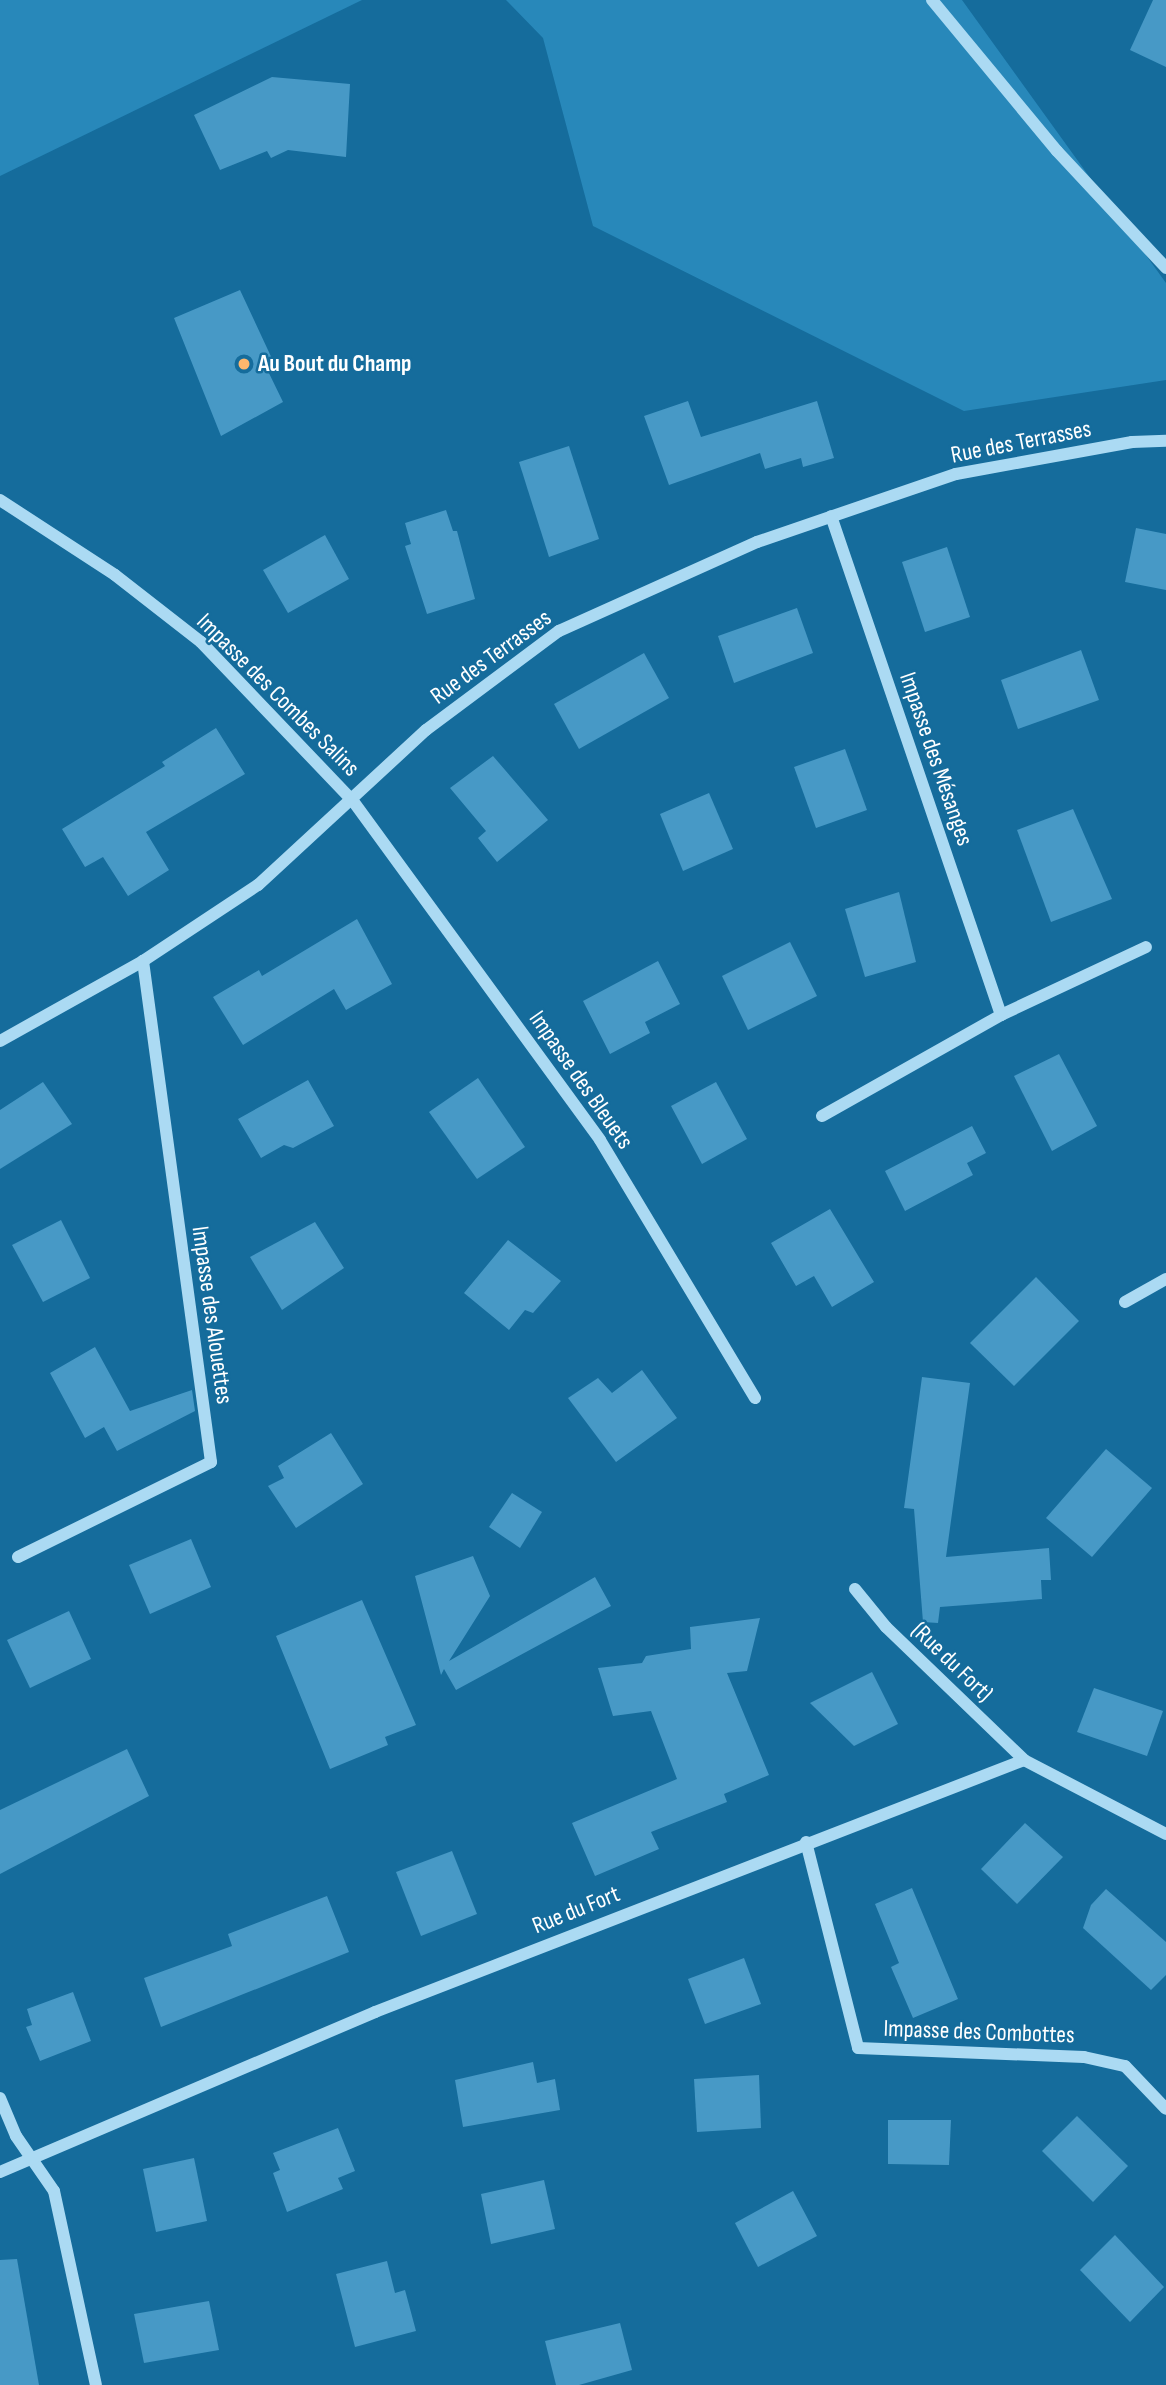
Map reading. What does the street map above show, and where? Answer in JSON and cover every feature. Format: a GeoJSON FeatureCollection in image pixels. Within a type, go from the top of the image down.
{"type":"FeatureCollection","features":[{"type":"Feature","properties":{"kind":"street"},"geometry":{"type":"LineString","coordinates":[[932,0],[1049,142],[1166,268]]}},
{"type":"Feature","properties":{"kind":"street","name":"Rue des Terrasses"},"geometry":{"type":"LineString","coordinates":[[0,1041],[143,961],[258,885],[353,801],[426,730],[559,631],[757,542],[956,474],[1132,442],[1166,441]]}},
{"type":"Feature","properties":{"kind":"street","name":"Impasse des Combes Salins"},"geometry":{"type":"LineString","coordinates":[[0,500],[115,575],[201,642],[353,801]]}},
{"type":"Feature","properties":{"kind":"street","name":"Impasse des Mésanges"},"geometry":{"type":"LineString","coordinates":[[831,516],[1001,1014]]}},
{"type":"Feature","properties":{"kind":"street","name":"Impasse des Bleuets"},"geometry":{"type":"LineString","coordinates":[[353,801],[600,1140],[754,1398]]}},
{"type":"Feature","properties":{"kind":"street"},"geometry":{"type":"LineString","coordinates":[[822,1116],[1001,1014],[1146,947]]}},
{"type":"Feature","properties":{"kind":"street","name":"Impasse des Alouettes"},"geometry":{"type":"LineString","coordinates":[[18,1557],[211,1462],[143,961]]}},
{"type":"Feature","properties":{"kind":"street"},"geometry":{"type":"LineString","coordinates":[[1125,1302],[1166,1279]]}},
{"type":"Feature","properties":{"kind":"street","name":"(Rue du Fort)"},"geometry":{"type":"LineString","coordinates":[[855,1589],[886,1627],[1024,1760]]}},
{"type":"Feature","properties":{"kind":"street"},"geometry":{"type":"LineString","coordinates":[[1024,1760],[1166,1834]]}},
{"type":"Feature","properties":{"kind":"street","name":"Rue du Fort"},"geometry":{"type":"LineString","coordinates":[[0,2172],[375,2012],[806,1842],[1024,1760]]}},
{"type":"Feature","properties":{"kind":"street","name":"Impasse des Combottes"},"geometry":{"type":"LineString","coordinates":[[806,1842],[858,2048],[1084,2057],[1125,2066],[1166,2109]]}},
{"type":"Feature","properties":{"kind":"street"},"geometry":{"type":"LineString","coordinates":[[0,2098],[33,2160],[54,2191],[96,2385]]}},
{"type":"Feature","properties":{"kind":"shaded area"},"geometry":{"type":"Polygon","coordinates":[[[0,0],[362,0],[0,176],[0,0]]]}},
{"type":"Feature","properties":{"kind":"shaded area"},"geometry":{"type":"Polygon","coordinates":[[[506,0],[962,0],[1166,283],[1166,380],[964,411],[593,226],[543,38],[506,0]]]}},
{"type":"Feature","properties":{"kind":"building"},"geometry":{"type":"Polygon","coordinates":[[[1153,0],[1166,0],[1166,67],[1130,50],[1153,0]]]}},
{"type":"Feature","properties":{"kind":"building"},"geometry":{"type":"Polygon","coordinates":[[[272,77],[350,84],[346,157],[288,150],[271,158],[267,151],[220,170],[194,115],[272,77]]]}},
{"type":"Feature","properties":{"kind":"building","name":"Au Bout du Champ"},"geometry":{"type":"Polygon","coordinates":[[[240,290],[274,363],[266,367],[283,402],[221,436],[174,318],[240,290]]]}},
{"type":"Feature","properties":{"kind":"building"},"geometry":{"type":"Polygon","coordinates":[[[688,401],[701,437],[817,401],[834,458],[803,467],[801,458],[765,469],[760,453],[669,485],[644,416],[688,401]]]}},
{"type":"Feature","properties":{"kind":"building"},"geometry":{"type":"Polygon","coordinates":[[[569,446],[599,539],[549,557],[519,462],[569,446]]]}},
{"type":"Feature","properties":{"kind":"building"},"geometry":{"type":"Polygon","coordinates":[[[446,510],[453,531],[457,531],[475,599],[427,614],[405,546],[411,544],[405,523],[446,510]]]}},
{"type":"Feature","properties":{"kind":"building"},"geometry":{"type":"Polygon","coordinates":[[[1136,528],[1166,534],[1166,590],[1125,582],[1136,528]]]}},
{"type":"Feature","properties":{"kind":"building"},"geometry":{"type":"Polygon","coordinates":[[[325,535],[349,579],[288,613],[263,570],[325,535]]]}},
{"type":"Feature","properties":{"kind":"building"},"geometry":{"type":"Polygon","coordinates":[[[947,547],[970,617],[925,632],[902,562],[947,547]]]}},
{"type":"Feature","properties":{"kind":"building"},"geometry":{"type":"Polygon","coordinates":[[[797,608],[813,653],[734,683],[718,636],[797,608]]]}},
{"type":"Feature","properties":{"kind":"building"},"geometry":{"type":"Polygon","coordinates":[[[1081,650],[1099,700],[1018,729],[1001,680],[1081,650]]]}},
{"type":"Feature","properties":{"kind":"building"},"geometry":{"type":"Polygon","coordinates":[[[644,653],[669,698],[579,749],[554,704],[644,653]]]}},
{"type":"Feature","properties":{"kind":"building"},"geometry":{"type":"Polygon","coordinates":[[[216,728],[245,774],[146,832],[169,870],[128,896],[103,857],[85,867],[62,829],[165,766],[162,762],[216,728]]]}},
{"type":"Feature","properties":{"kind":"building"},"geometry":{"type":"Polygon","coordinates":[[[845,749],[867,810],[816,828],[794,767],[845,749]]]}},
{"type":"Feature","properties":{"kind":"building"},"geometry":{"type":"Polygon","coordinates":[[[493,756],[548,820],[497,862],[478,838],[486,831],[450,788],[493,756]]]}},
{"type":"Feature","properties":{"kind":"building"},"geometry":{"type":"Polygon","coordinates":[[[709,793],[733,849],[683,871],[660,814],[709,793]]]}},
{"type":"Feature","properties":{"kind":"building"},"geometry":{"type":"Polygon","coordinates":[[[1073,809],[1112,899],[1051,922],[1017,830],[1073,809]]]}},
{"type":"Feature","properties":{"kind":"building"},"geometry":{"type":"Polygon","coordinates":[[[899,892],[916,962],[865,977],[845,909],[899,892]]]}},
{"type":"Feature","properties":{"kind":"building"},"geometry":{"type":"Polygon","coordinates":[[[357,919],[392,984],[346,1010],[334,989],[243,1045],[213,997],[259,970],[262,976],[357,919]]]}},
{"type":"Feature","properties":{"kind":"building"},"geometry":{"type":"Polygon","coordinates":[[[790,942],[817,996],[748,1030],[722,976],[790,942]]]}},
{"type":"Feature","properties":{"kind":"building"},"geometry":{"type":"Polygon","coordinates":[[[658,961],[680,1004],[645,1022],[650,1033],[610,1054],[583,1001],[658,961]]]}},
{"type":"Feature","properties":{"kind":"building"},"geometry":{"type":"Polygon","coordinates":[[[1059,1054],[1097,1126],[1052,1151],[1014,1076],[1059,1054]]]}},
{"type":"Feature","properties":{"kind":"building"},"geometry":{"type":"Polygon","coordinates":[[[478,1078],[525,1147],[477,1179],[429,1112],[478,1078]]]}},
{"type":"Feature","properties":{"kind":"building"},"geometry":{"type":"Polygon","coordinates":[[[308,1080],[334,1126],[293,1148],[284,1145],[261,1158],[238,1119],[308,1080]]]}},
{"type":"Feature","properties":{"kind":"building"},"geometry":{"type":"Polygon","coordinates":[[[43,1082],[72,1124],[0,1169],[0,1110],[43,1082]]]}},
{"type":"Feature","properties":{"kind":"building"},"geometry":{"type":"Polygon","coordinates":[[[716,1082],[747,1139],[702,1164],[671,1106],[716,1082]]]}},
{"type":"Feature","properties":{"kind":"building"},"geometry":{"type":"Polygon","coordinates":[[[972,1126],[986,1153],[967,1163],[973,1175],[905,1211],[885,1171],[972,1126]]]}},
{"type":"Feature","properties":{"kind":"building"},"geometry":{"type":"Polygon","coordinates":[[[830,1209],[874,1282],[832,1307],[814,1276],[796,1286],[771,1243],[830,1209]]]}},
{"type":"Feature","properties":{"kind":"building"},"geometry":{"type":"Polygon","coordinates":[[[61,1220],[90,1278],[43,1302],[12,1245],[61,1220]]]}},
{"type":"Feature","properties":{"kind":"building"},"geometry":{"type":"Polygon","coordinates":[[[315,1222],[344,1268],[282,1310],[250,1257],[315,1222]]]}},
{"type":"Feature","properties":{"kind":"building"},"geometry":{"type":"Polygon","coordinates":[[[508,1240],[561,1281],[533,1313],[525,1310],[509,1330],[464,1293],[508,1240]]]}},
{"type":"Feature","properties":{"kind":"building"},"geometry":{"type":"Polygon","coordinates":[[[1036,1277],[1079,1321],[1014,1386],[970,1343],[1036,1277]]]}},
{"type":"Feature","properties":{"kind":"building"},"geometry":{"type":"Polygon","coordinates":[[[95,1347],[130,1411],[192,1390],[195,1411],[117,1451],[104,1427],[85,1438],[50,1373],[95,1347]]]}},
{"type":"Feature","properties":{"kind":"building"},"geometry":{"type":"Polygon","coordinates":[[[642,1370],[677,1418],[616,1462],[568,1398],[598,1378],[612,1393],[642,1370]]]}},
{"type":"Feature","properties":{"kind":"building"},"geometry":{"type":"Polygon","coordinates":[[[922,1377],[970,1383],[946,1557],[1049,1548],[1051,1580],[1041,1580],[1042,1599],[940,1607],[938,1623],[923,1622],[914,1509],[904,1508],[922,1377]]]}},
{"type":"Feature","properties":{"kind":"building"},"geometry":{"type":"Polygon","coordinates":[[[331,1433],[363,1484],[296,1528],[268,1486],[284,1478],[278,1466],[331,1433]]]}},
{"type":"Feature","properties":{"kind":"building"},"geometry":{"type":"Polygon","coordinates":[[[1106,1449],[1152,1488],[1092,1557],[1046,1518],[1106,1449]]]}},
{"type":"Feature","properties":{"kind":"building"},"geometry":{"type":"Polygon","coordinates":[[[512,1493],[542,1512],[520,1548],[489,1527],[512,1493]]]}},
{"type":"Feature","properties":{"kind":"building"},"geometry":{"type":"Polygon","coordinates":[[[191,1539],[211,1587],[150,1614],[129,1565],[191,1539]]]}},
{"type":"Feature","properties":{"kind":"building"},"geometry":{"type":"Polygon","coordinates":[[[473,1556],[490,1596],[449,1661],[595,1577],[611,1606],[456,1690],[444,1669],[441,1675],[415,1576],[473,1556]]]}},
{"type":"Feature","properties":{"kind":"building"},"geometry":{"type":"Polygon","coordinates":[[[362,1600],[416,1725],[385,1737],[388,1745],[330,1769],[276,1636],[362,1600]]]}},
{"type":"Feature","properties":{"kind":"building"},"geometry":{"type":"Polygon","coordinates":[[[69,1611],[91,1659],[30,1688],[7,1640],[69,1611]]]}},
{"type":"Feature","properties":{"kind":"building"},"geometry":{"type":"Polygon","coordinates":[[[760,1618],[747,1671],[727,1673],[769,1775],[724,1794],[727,1802],[651,1832],[659,1849],[595,1876],[572,1823],[677,1779],[651,1711],[613,1716],[598,1668],[642,1663],[646,1656],[691,1649],[690,1627],[760,1618]]]}},
{"type":"Feature","properties":{"kind":"building"},"geometry":{"type":"Polygon","coordinates":[[[872,1672],[898,1724],[854,1746],[810,1703],[872,1672]]]}},
{"type":"Feature","properties":{"kind":"building"},"geometry":{"type":"Polygon","coordinates":[[[1094,1688],[1163,1711],[1147,1756],[1077,1732],[1094,1688]]]}},
{"type":"Feature","properties":{"kind":"building"},"geometry":{"type":"Polygon","coordinates":[[[127,1749],[149,1796],[0,1874],[0,1810],[127,1749]]]}},
{"type":"Feature","properties":{"kind":"building"},"geometry":{"type":"Polygon","coordinates":[[[1025,1823],[1063,1857],[1017,1904],[981,1869],[1025,1823]]]}},
{"type":"Feature","properties":{"kind":"building"},"geometry":{"type":"Polygon","coordinates":[[[452,1851],[477,1914],[421,1936],[396,1872],[452,1851]]]}},
{"type":"Feature","properties":{"kind":"building"},"geometry":{"type":"Polygon","coordinates":[[[912,1888],[958,1999],[913,2018],[891,1967],[899,1963],[875,1904],[912,1888]]]}},
{"type":"Feature","properties":{"kind":"building"},"geometry":{"type":"Polygon","coordinates":[[[1106,1889],[1166,1942],[1166,1975],[1151,1990],[1083,1928],[1091,1905],[1106,1889]]]}},
{"type":"Feature","properties":{"kind":"building"},"geometry":{"type":"Polygon","coordinates":[[[327,1896],[349,1952],[161,2027],[144,1978],[232,1946],[228,1934],[327,1896]]]}},
{"type":"Feature","properties":{"kind":"building"},"geometry":{"type":"Polygon","coordinates":[[[744,1958],[761,2004],[705,2024],[688,1979],[744,1958]]]}},
{"type":"Feature","properties":{"kind":"building"},"geometry":{"type":"Polygon","coordinates":[[[73,1992],[91,2041],[40,2061],[26,2027],[32,2025],[27,2009],[73,1992]]]}},
{"type":"Feature","properties":{"kind":"building"},"geometry":{"type":"Polygon","coordinates":[[[533,2062],[537,2083],[555,2079],[560,2110],[463,2127],[455,2080],[533,2062]]]}},
{"type":"Feature","properties":{"kind":"building"},"geometry":{"type":"Polygon","coordinates":[[[759,2075],[761,2128],[697,2132],[694,2079],[759,2075]]]}},
{"type":"Feature","properties":{"kind":"building"},"geometry":{"type":"Polygon","coordinates":[[[1077,2116],[1128,2166],[1093,2202],[1042,2151],[1077,2116]]]}},
{"type":"Feature","properties":{"kind":"building"},"geometry":{"type":"Polygon","coordinates":[[[888,2120],[951,2120],[949,2165],[888,2164],[888,2120]]]}},
{"type":"Feature","properties":{"kind":"building"},"geometry":{"type":"Polygon","coordinates":[[[338,2128],[355,2171],[338,2178],[343,2189],[287,2212],[273,2173],[280,2170],[273,2153],[338,2128]]]}},
{"type":"Feature","properties":{"kind":"building"},"geometry":{"type":"Polygon","coordinates":[[[194,2158],[207,2221],[156,2232],[143,2169],[194,2158]]]}},
{"type":"Feature","properties":{"kind":"building"},"geometry":{"type":"Polygon","coordinates":[[[544,2180],[555,2229],[491,2244],[481,2194],[544,2180]]]}},
{"type":"Feature","properties":{"kind":"building"},"geometry":{"type":"Polygon","coordinates":[[[793,2191],[817,2236],[758,2267],[735,2223],[793,2191]]]}},
{"type":"Feature","properties":{"kind":"building"},"geometry":{"type":"Polygon","coordinates":[[[1115,2235],[1164,2287],[1130,2322],[1080,2270],[1115,2235]]]}},
{"type":"Feature","properties":{"kind":"building"},"geometry":{"type":"Polygon","coordinates":[[[17,2259],[39,2385],[0,2385],[0,2260],[17,2259]]]}},
{"type":"Feature","properties":{"kind":"building"},"geometry":{"type":"Polygon","coordinates":[[[387,2261],[395,2293],[405,2290],[416,2331],[355,2347],[336,2274],[387,2261]]]}},
{"type":"Feature","properties":{"kind":"building"},"geometry":{"type":"Polygon","coordinates":[[[209,2301],[219,2350],[144,2363],[134,2314],[209,2301]]]}},
{"type":"Feature","properties":{"kind":"building"},"geometry":{"type":"Polygon","coordinates":[[[620,2323],[632,2370],[579,2385],[556,2385],[545,2341],[620,2323]]]}},
{"type":"Feature","properties":{"kind":"place","name":"Au Bout du Champ"},"geometry":{"type":"Point","coordinates":[244,364]}}]}
